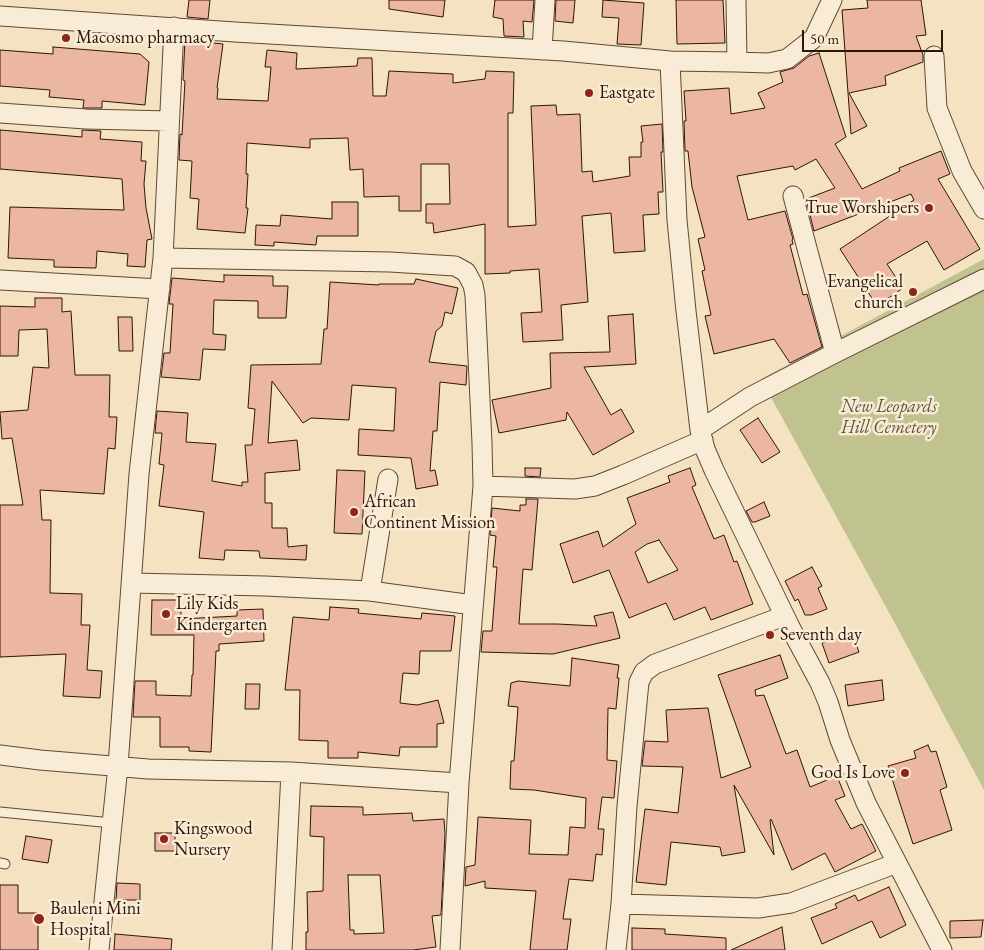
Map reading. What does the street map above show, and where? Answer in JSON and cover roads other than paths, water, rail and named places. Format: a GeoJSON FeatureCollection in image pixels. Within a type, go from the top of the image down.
{"type":"FeatureCollection","features":[{"type":"Feature","properties":{"kind":"street"},"geometry":{"type":"LineString","coordinates":[[542,50],[545,0]]}},
{"type":"Feature","properties":{"kind":"street"},"geometry":{"type":"LineString","coordinates":[[736,0],[737,62]]}},
{"type":"Feature","properties":{"kind":"street"},"geometry":{"type":"LineString","coordinates":[[0,16],[542,50],[670,61],[768,64],[788,59],[814,38],[832,0]]}},
{"type":"Feature","properties":{"kind":"street"},"geometry":{"type":"LineString","coordinates":[[99,950],[118,766],[139,474],[163,258],[174,27]]}},
{"type":"Feature","properties":{"kind":"street"},"geometry":{"type":"LineString","coordinates":[[934,56],[937,108],[962,171],[984,209]]}},
{"type":"Feature","properties":{"kind":"street"},"geometry":{"type":"LineString","coordinates":[[670,61],[677,220],[686,312],[702,435],[714,470],[784,616],[820,683],[862,794],[942,950]]}},
{"type":"Feature","properties":{"kind":"street"},"geometry":{"type":"LineString","coordinates":[[0,113],[86,119],[169,121]]}},
{"type":"Feature","properties":{"kind":"street"},"geometry":{"type":"LineString","coordinates":[[793,196],[835,353]]}},
{"type":"Feature","properties":{"kind":"street"},"geometry":{"type":"LineString","coordinates":[[163,258],[390,262],[455,266],[466,272],[473,285],[482,433],[483,486],[459,783],[450,950]]}},
{"type":"Feature","properties":{"kind":"street"},"geometry":{"type":"LineString","coordinates":[[483,486],[575,490],[596,486],[623,475],[702,435],[750,398],[835,353],[984,279]]}},
{"type":"Feature","properties":{"kind":"street"},"geometry":{"type":"LineString","coordinates":[[0,280],[160,289]]}},
{"type":"Feature","properties":{"kind":"street"},"geometry":{"type":"LineString","coordinates":[[370,591],[388,479]]}},
{"type":"Feature","properties":{"kind":"street"},"geometry":{"type":"LineString","coordinates":[[132,583],[370,591],[473,605]]}},
{"type":"Feature","properties":{"kind":"street"},"geometry":{"type":"LineString","coordinates":[[616,950],[637,694],[639,682],[644,672],[655,664],[784,616]]}},
{"type":"Feature","properties":{"kind":"street"},"geometry":{"type":"LineString","coordinates":[[0,755],[148,769],[291,772],[459,783]]}},
{"type":"Feature","properties":{"kind":"street"},"geometry":{"type":"LineString","coordinates":[[282,950],[291,772]]}},
{"type":"Feature","properties":{"kind":"street"},"geometry":{"type":"LineString","coordinates":[[620,904],[758,908],[791,903],[897,863]]}},
{"type":"Feature","properties":{"kind":"lane"},"geometry":{"type":"LineString","coordinates":[[0,812],[112,823]]}},
{"type":"Feature","properties":{"kind":"place","name":"Macosmo pharmacy"},"geometry":{"type":"Point","coordinates":[66,38]}},
{"type":"Feature","properties":{"kind":"place","name":"Eastgate"},"geometry":{"type":"Point","coordinates":[589,93]}},
{"type":"Feature","properties":{"kind":"place","name":"True Worshipers"},"geometry":{"type":"Point","coordinates":[929,208]}},
{"type":"Feature","properties":{"kind":"place","name":"Evangelical church"},"geometry":{"type":"Point","coordinates":[913,292]}},
{"type":"Feature","properties":{"kind":"place","name":"African Continent Mission"},"geometry":{"type":"Point","coordinates":[354,512]}},
{"type":"Feature","properties":{"kind":"place","name":"Lily Kids Kindergarten"},"geometry":{"type":"Point","coordinates":[166,614]}},
{"type":"Feature","properties":{"kind":"place","name":"Seventh day"},"geometry":{"type":"Point","coordinates":[770,635]}},
{"type":"Feature","properties":{"kind":"place","name":"God Is Love"},"geometry":{"type":"Point","coordinates":[905,773]}},
{"type":"Feature","properties":{"kind":"place","name":"Kingswood Nursery"},"geometry":{"type":"Point","coordinates":[164,839]}},
{"type":"Feature","properties":{"kind":"place","name":"Bauleni Mini Hospital"},"geometry":{"type":"Point","coordinates":[39,919]}},
{"type":"Feature","properties":{"kind":"park label","name":"New Leopards Hill Cemetery"},"geometry":{"type":"Point","coordinates":[889,417]}}]}
